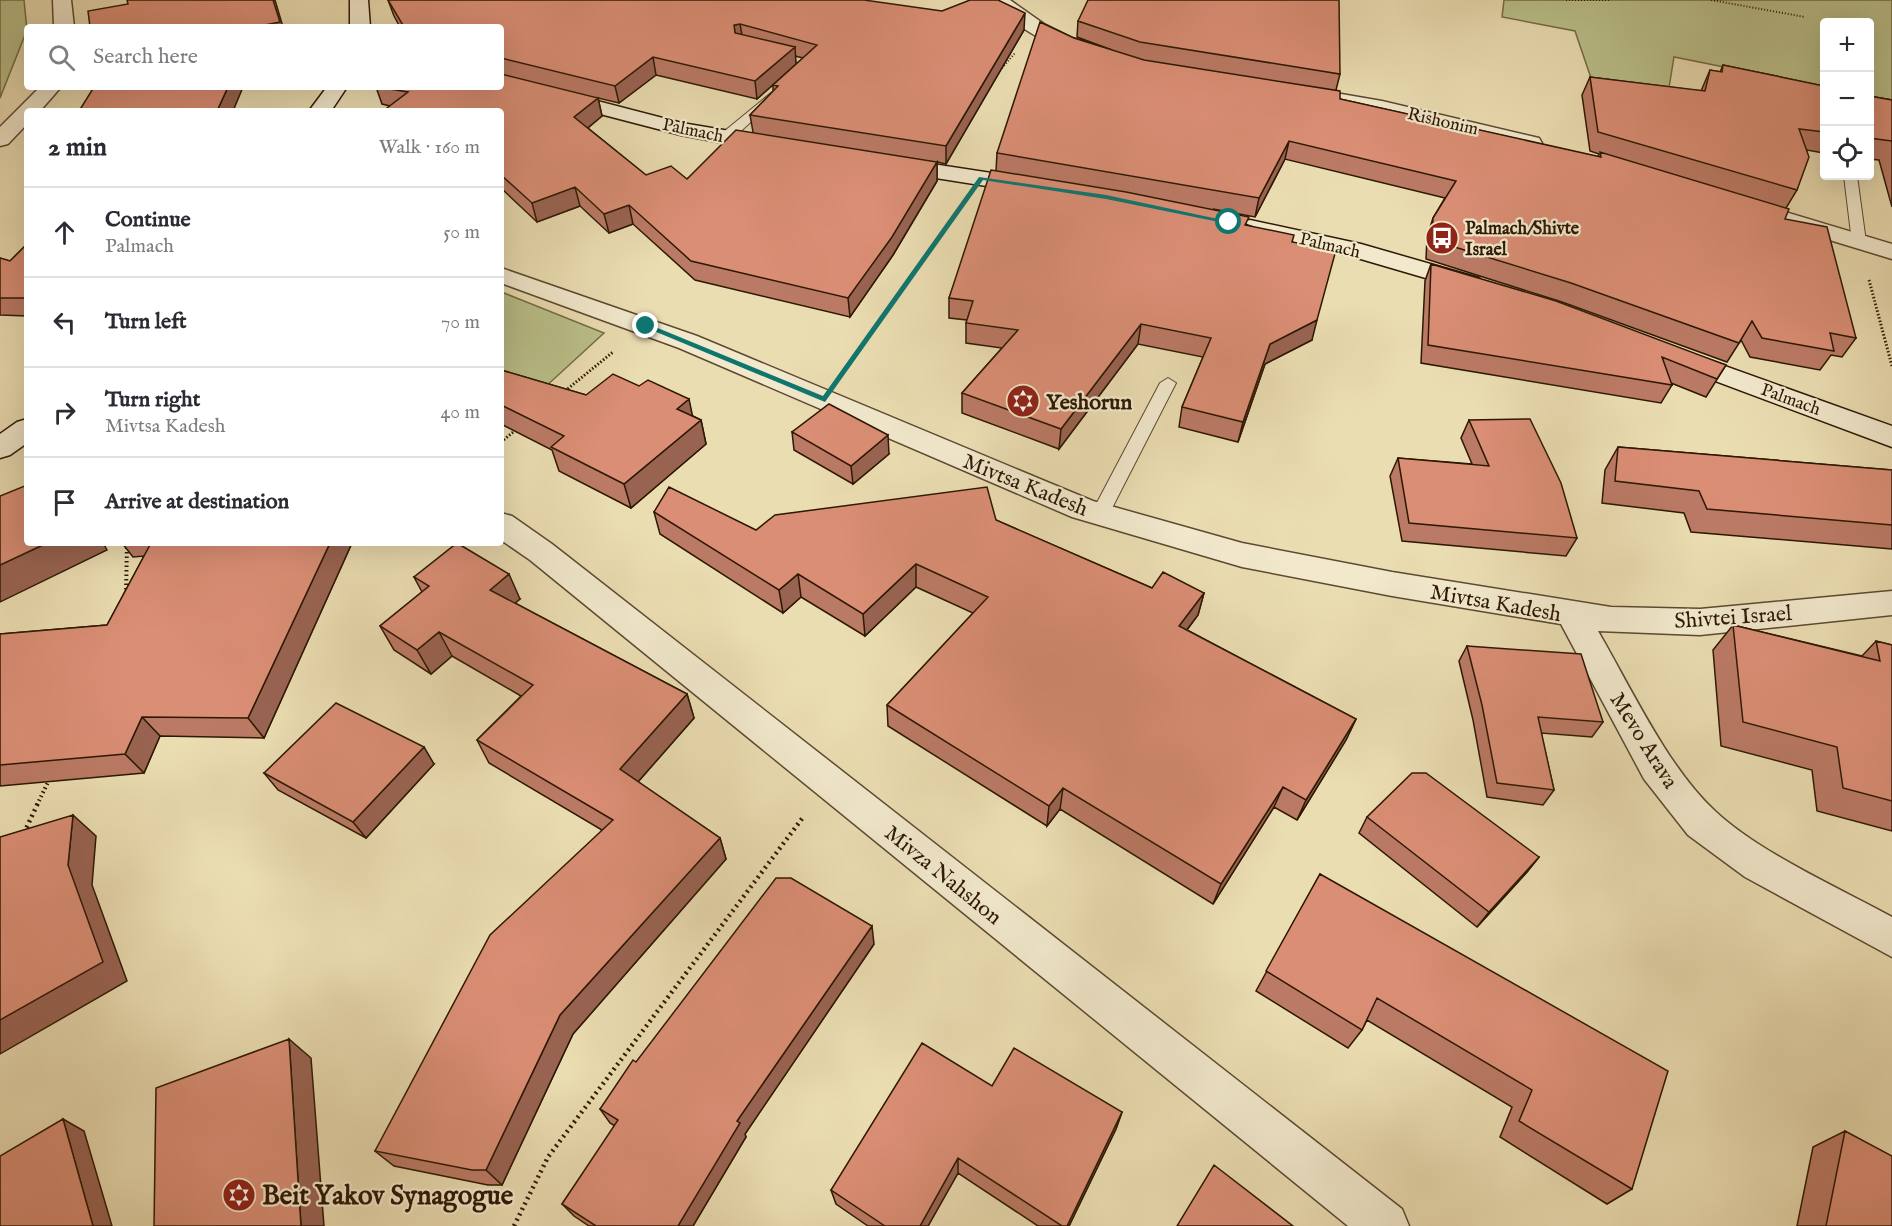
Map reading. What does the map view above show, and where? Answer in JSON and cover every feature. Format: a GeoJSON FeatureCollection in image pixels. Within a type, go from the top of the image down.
{"type":"FeatureCollection","features":[{"type":"Feature","properties":{"kind":"street"},"geometry":{"type":"LineString","coordinates":[[62,0],[64,24]]}},
{"type":"Feature","properties":{"kind":"street"},"geometry":{"type":"LineString","coordinates":[[358,0],[360,24]]}},
{"type":"Feature","properties":{"kind":"street"},"geometry":{"type":"LineString","coordinates":[[998,0],[1037,28],[1095,55]]}},
{"type":"Feature","properties":{"kind":"street","name":"Palmach"},"geometry":{"type":"LineString","coordinates":[[504,83],[681,129],[797,150]]}},
{"type":"Feature","properties":{"kind":"street"},"geometry":{"type":"LineString","coordinates":[[31,108],[48,90]]}},
{"type":"Feature","properties":{"kind":"street"},"geometry":{"type":"LineString","coordinates":[[322,108],[335,90]]}},
{"type":"Feature","properties":{"kind":"street","name":"Rishonim"},"geometry":{"type":"LineString","coordinates":[[1301,94],[1382,107],[1549,148]]}},
{"type":"Feature","properties":{"kind":"street"},"geometry":{"type":"LineString","coordinates":[[0,139],[24,115]]}},
{"type":"Feature","properties":{"kind":"street"},"geometry":{"type":"LineString","coordinates":[[867,161],[1049,189]]}},
{"type":"Feature","properties":{"kind":"street"},"geometry":{"type":"LineString","coordinates":[[1726,201],[1892,252]]}},
{"type":"Feature","properties":{"kind":"street","name":"Palmach"},"geometry":{"type":"LineString","coordinates":[[1229,222],[1352,249],[1492,291]]}},
{"type":"Feature","properties":{"kind":"street","name":"Mivtsa Kadesh"},"geometry":{"type":"LineString","coordinates":[[504,276],[646,326],[1100,514],[1242,555],[1573,616]]}},
{"type":"Feature","properties":{"kind":"street","name":"Palmach"},"geometry":{"type":"LineString","coordinates":[[1660,351],[1892,437]]}},
{"type":"Feature","properties":{"kind":"street"},"geometry":{"type":"LineString","coordinates":[[0,448],[24,431]]}},
{"type":"Feature","properties":{"kind":"street","name":"Mivza Nahshon"},"geometry":{"type":"LineString","coordinates":[[504,526],[541,552],[1385,1226]]}},
{"type":"Feature","properties":{"kind":"street","name":"Shivtei Israel"},"geometry":{"type":"LineString","coordinates":[[1573,616],[1611,620],[1700,622],[1892,603]]}},
{"type":"Feature","properties":{"kind":"street","name":"Mevo Arava"},"geometry":{"type":"LineString","coordinates":[[1573,616],[1657,768],[1701,823],[1759,866],[1892,938]]}},
{"type":"Feature","properties":{"kind":"lane"},"geometry":{"type":"LineString","coordinates":[[726,137],[785,84]]}},
{"type":"Feature","properties":{"kind":"lane"},"geometry":{"type":"LineString","coordinates":[[1851,180],[1859,242]]}},
{"type":"Feature","properties":{"kind":"lane"},"geometry":{"type":"LineString","coordinates":[[1100,514],[1168,383]]}},
{"type":"Feature","properties":{"kind":"path"},"geometry":{"type":"LineString","coordinates":[[1566,0],[1611,0]]}},
{"type":"Feature","properties":{"kind":"path"},"geometry":{"type":"LineString","coordinates":[[1711,0],[1805,16]]}},
{"type":"Feature","properties":{"kind":"path"},"geometry":{"type":"LineString","coordinates":[[999,72],[1037,28]]}},
{"type":"Feature","properties":{"kind":"path"},"geometry":{"type":"LineString","coordinates":[[825,399],[981,178]]}},
{"type":"Feature","properties":{"kind":"path"},"geometry":{"type":"LineString","coordinates":[[1859,242],[1892,366]]}},
{"type":"Feature","properties":{"kind":"path"},"geometry":{"type":"LineString","coordinates":[[564,391],[646,326]]}},
{"type":"Feature","properties":{"kind":"path"},"geometry":{"type":"LineString","coordinates":[[504,440],[519,428]]}},
{"type":"Feature","properties":{"kind":"path"},"geometry":{"type":"LineString","coordinates":[[126,601],[127,546]]}},
{"type":"Feature","properties":{"kind":"path"},"geometry":{"type":"LineString","coordinates":[[19,843],[53,770]]}},
{"type":"Feature","properties":{"kind":"path"},"geometry":{"type":"LineString","coordinates":[[514,1226],[548,1157],[830,783]]}},
{"type":"Feature","properties":{"kind":"green space"},"geometry":{"type":"Polygon","coordinates":[[[0,0],[24,0],[26,24],[24,24],[24,38],[0,98],[0,0]]]}},
{"type":"Feature","properties":{"kind":"green space"},"geometry":{"type":"Polygon","coordinates":[[[1504,0],[1892,0],[1892,100],[1874,97],[1874,18],[1820,18],[1820,86],[1674,57],[1668,94],[1592,81],[1575,31],[1502,17],[1504,0]]]}},
{"type":"Feature","properties":{"kind":"green space"},"geometry":{"type":"Polygon","coordinates":[[[504,293],[604,333],[543,389],[504,378],[504,293]]]}},
{"type":"Feature","properties":{"kind":"building"},"geometry":{"type":"Polygon","coordinates":[[[127,0],[273,0],[280,22],[270,24],[90,24],[88,11],[128,4],[127,0]]]}},
{"type":"Feature","properties":{"kind":"building"},"geometry":{"type":"Polygon","coordinates":[[[388,0],[864,0],[942,11],[970,0],[998,0],[1025,13],[946,146],[750,115],[778,86],[773,85],[817,45],[740,24],[734,25],[735,33],[795,47],[755,81],[653,57],[615,86],[504,59],[504,24],[402,24],[388,0]]]}},
{"type":"Feature","properties":{"kind":"building"},"geometry":{"type":"Polygon","coordinates":[[[1088,0],[1339,0],[1340,74],[1140,42],[1078,21],[1088,0]]]}},
{"type":"Feature","properties":{"kind":"building"},"geometry":{"type":"Polygon","coordinates":[[[1040,22],[1074,38],[1144,60],[1340,91],[1340,99],[1601,157],[1600,152],[1789,209],[1785,219],[1827,227],[1856,338],[1830,333],[1834,351],[1762,338],[1752,321],[1739,343],[1571,283],[1432,240],[1433,218],[1456,181],[1289,141],[1259,198],[997,153],[1040,22]]]}},
{"type":"Feature","properties":{"kind":"building"},"geometry":{"type":"Polygon","coordinates":[[[1723,65],[1820,85],[1820,132],[1799,129],[1809,157],[1797,190],[1598,132],[1590,77],[1705,91],[1710,70],[1722,72],[1723,65]]]}},
{"type":"Feature","properties":{"kind":"building"},"geometry":{"type":"Polygon","coordinates":[[[504,75],[598,98],[574,117],[646,175],[671,166],[687,179],[736,130],[937,162],[892,237],[848,298],[691,261],[629,205],[604,214],[575,187],[532,203],[504,178],[504,108],[387,108],[408,92],[396,90],[504,90],[504,75]]]}},
{"type":"Feature","properties":{"kind":"building"},"geometry":{"type":"Polygon","coordinates":[[[92,90],[227,90],[218,108],[81,108],[92,90]]]}},
{"type":"Feature","properties":{"kind":"building"},"geometry":{"type":"Polygon","coordinates":[[[1874,97],[1892,100],[1892,141],[1874,139],[1874,97]]]}},
{"type":"Feature","properties":{"kind":"building"},"geometry":{"type":"Polygon","coordinates":[[[991,170],[1126,192],[1249,217],[1245,225],[1294,235],[1292,242],[1336,250],[1317,320],[1270,344],[1243,422],[1182,407],[1211,338],[1141,324],[1061,429],[962,393],[1018,330],[966,323],[973,301],[949,298],[991,170]]]}},
{"type":"Feature","properties":{"kind":"building"},"geometry":{"type":"Polygon","coordinates":[[[24,247],[24,298],[0,298],[0,258],[10,261],[24,247]]]}},
{"type":"Feature","properties":{"kind":"building"},"geometry":{"type":"Polygon","coordinates":[[[1431,264],[1556,301],[1726,365],[1717,379],[1662,357],[1672,385],[1428,345],[1431,264]]]}},
{"type":"Feature","properties":{"kind":"building"},"geometry":{"type":"Polygon","coordinates":[[[504,371],[586,395],[613,374],[639,386],[648,380],[689,399],[677,409],[701,420],[624,484],[551,447],[564,436],[504,406],[504,371]]]}},
{"type":"Feature","properties":{"kind":"building"},"geometry":{"type":"Polygon","coordinates":[[[829,404],[888,435],[851,466],[792,432],[829,404]]]}},
{"type":"Feature","properties":{"kind":"building"},"geometry":{"type":"Polygon","coordinates":[[[1530,419],[1561,483],[1577,538],[1409,523],[1398,458],[1489,466],[1469,420],[1530,419]]]}},
{"type":"Feature","properties":{"kind":"building"},"geometry":{"type":"Polygon","coordinates":[[[1618,447],[1892,470],[1892,525],[1707,509],[1699,491],[1615,481],[1618,447]]]}},
{"type":"Feature","properties":{"kind":"building"},"geometry":{"type":"Polygon","coordinates":[[[24,486],[24,546],[41,546],[0,565],[0,496],[24,486]]]}},
{"type":"Feature","properties":{"kind":"building"},"geometry":{"type":"Polygon","coordinates":[[[669,487],[756,530],[775,515],[987,487],[996,520],[1152,588],[1163,572],[1204,593],[1179,626],[1356,719],[1306,800],[1283,787],[1221,884],[1063,788],[1049,806],[887,705],[988,597],[916,564],[863,614],[798,574],[779,590],[654,512],[669,487]]]}},
{"type":"Feature","properties":{"kind":"building"},"geometry":{"type":"Polygon","coordinates":[[[149,546],[329,546],[248,718],[142,717],[125,754],[0,765],[0,634],[107,625],[149,546]]]}},
{"type":"Feature","properties":{"kind":"building"},"geometry":{"type":"Polygon","coordinates":[[[453,546],[462,546],[509,574],[490,590],[687,694],[620,769],[720,838],[560,1015],[486,1170],[472,1170],[375,1151],[490,935],[613,820],[477,740],[533,685],[439,632],[417,650],[380,626],[429,586],[414,577],[453,546]]]}},
{"type":"Feature","properties":{"kind":"building"},"geometry":{"type":"Polygon","coordinates":[[[1733,625],[1880,661],[1876,641],[1892,645],[1892,801],[1843,788],[1837,747],[1743,722],[1733,625]]]}},
{"type":"Feature","properties":{"kind":"building"},"geometry":{"type":"Polygon","coordinates":[[[1467,646],[1581,654],[1603,722],[1538,717],[1554,790],[1497,783],[1482,705],[1467,646]]]}},
{"type":"Feature","properties":{"kind":"building"},"geometry":{"type":"Polygon","coordinates":[[[336,703],[424,747],[353,822],[264,773],[336,703]]]}},
{"type":"Feature","properties":{"kind":"building"},"geometry":{"type":"Polygon","coordinates":[[[1412,773],[1426,773],[1539,857],[1489,912],[1367,817],[1412,773]]]}},
{"type":"Feature","properties":{"kind":"building"},"geometry":{"type":"Polygon","coordinates":[[[73,815],[68,865],[103,962],[0,1020],[0,837],[73,815]]]}},
{"type":"Feature","properties":{"kind":"building"},"geometry":{"type":"Polygon","coordinates":[[[1320,874],[1668,1071],[1632,1189],[1519,1121],[1532,1090],[1377,998],[1362,1030],[1266,971],[1320,874]]]}},
{"type":"Feature","properties":{"kind":"building"},"geometry":{"type":"Polygon","coordinates":[[[776,878],[791,878],[872,926],[737,1121],[740,1123],[678,1226],[596,1226],[562,1204],[618,1120],[600,1109],[633,1060],[636,1062],[776,878]]]}},
{"type":"Feature","properties":{"kind":"building"},"geometry":{"type":"Polygon","coordinates":[[[289,1039],[301,1226],[154,1226],[156,1088],[289,1039]]]}},
{"type":"Feature","properties":{"kind":"building"},"geometry":{"type":"Polygon","coordinates":[[[922,1043],[992,1086],[1014,1048],[1122,1112],[1067,1226],[1062,1226],[958,1158],[920,1226],[885,1226],[831,1190],[922,1043]]]}},
{"type":"Feature","properties":{"kind":"building"},"geometry":{"type":"Polygon","coordinates":[[[63,1119],[93,1226],[0,1226],[0,1156],[63,1119]]]}},
{"type":"Feature","properties":{"kind":"building"},"geometry":{"type":"Polygon","coordinates":[[[1845,1131],[1892,1156],[1892,1226],[1826,1226],[1845,1131]]]}},
{"type":"Feature","properties":{"kind":"building"},"geometry":{"type":"Polygon","coordinates":[[[1214,1165],[1293,1226],[1177,1226],[1214,1165]]]}},
{"type":"Feature","properties":{"kind":"place","name":"Palmach/Shivte Israel"},"geometry":{"type":"Point","coordinates":[1442,238]}},
{"type":"Feature","properties":{"kind":"place","name":"Yeshorun"},"geometry":{"type":"Point","coordinates":[1023,401]}},
{"type":"Feature","properties":{"kind":"place","name":"Beit Yakov Synagogue"},"geometry":{"type":"Point","coordinates":[239,1195]}},
{"type":"Feature","properties":{"kind":"route"},"geometry":{"type":"LineString","coordinates":[[646,326],[825,399],[981,178],[1106,197],[1229,222]]}}]}
